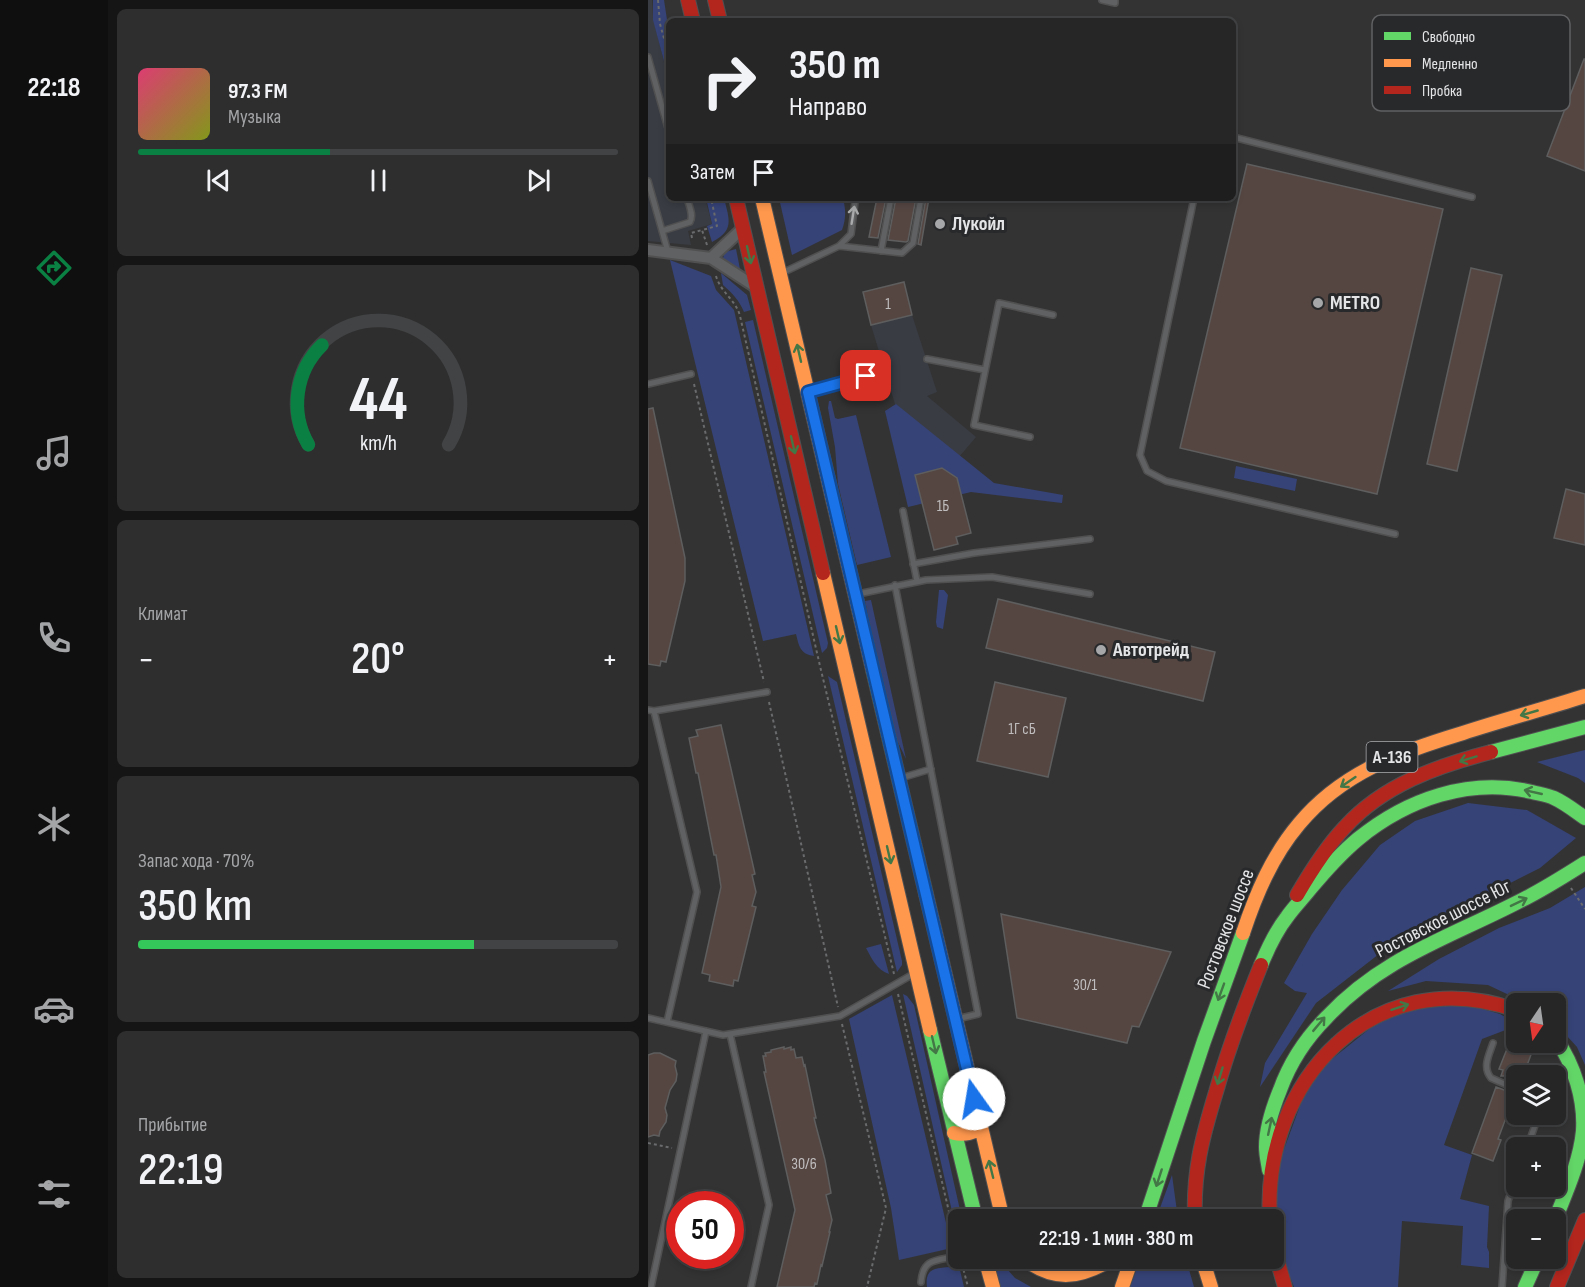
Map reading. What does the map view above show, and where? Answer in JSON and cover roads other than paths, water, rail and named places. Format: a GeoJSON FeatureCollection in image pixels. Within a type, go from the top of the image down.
{"type":"FeatureCollection","features":[{"type":"Feature","properties":{"kind":"main road"},"geometry":{"type":"LineString","coordinates":[[687,0],[692,18]]}},
{"type":"Feature","properties":{"kind":"main road"},"geometry":{"type":"LineString","coordinates":[[715,0],[719,18]]}},
{"type":"Feature","properties":{"kind":"main road"},"geometry":{"type":"LineString","coordinates":[[737,201],[973,1209]]}},
{"type":"Feature","properties":{"kind":"main road"},"geometry":{"type":"LineString","coordinates":[[763,201],[1000,1209]]}},
{"type":"Feature","properties":{"kind":"main road","name":"Ростовское шоссе"},"geometry":{"type":"LineString","coordinates":[[1149,1209],[1200,1051],[1255,898],[1292,832],[1332,792],[1386,759],[1458,734],[1585,696]]}},
{"type":"Feature","properties":{"kind":"main road","name":"А-136"},"geometry":{"type":"LineString","coordinates":[[1194,1209],[1196,1164],[1202,1135],[1230,1044],[1281,924],[1314,867],[1331,843],[1364,809],[1388,791],[1409,780],[1434,769],[1585,727]]}},
{"type":"Feature","properties":{"kind":"main road","name":"А-136"},"geometry":{"type":"LineString","coordinates":[[1281,924],[1335,859],[1391,815],[1412,803],[1466,787],[1493,785],[1547,795],[1569,806],[1585,818]]}},
{"type":"Feature","properties":{"kind":"main road","name":"Ростовское шоссе Юг"},"geometry":{"type":"LineString","coordinates":[[1270,1182],[1266,1144],[1277,1096],[1294,1056],[1336,1004],[1379,971],[1418,949],[1515,904],[1564,879],[1585,864]]}},
{"type":"Feature","properties":{"kind":"main road"},"geometry":{"type":"LineString","coordinates":[[1270,1209],[1270,1182],[1287,1114],[1306,1078],[1346,1034],[1379,1014],[1421,1001],[1448,997],[1484,1000],[1506,1007]]}},
{"type":"Feature","properties":{"kind":"main road"},"geometry":{"type":"LineString","coordinates":[[1559,1209],[1571,1178],[1583,1128],[1581,1098],[1566,1052]]}},
{"type":"Feature","properties":{"kind":"main road"},"geometry":{"type":"LineString","coordinates":[[954,1133],[968,1135],[977,1130],[979,1119]]}},
{"type":"Feature","properties":{"kind":"main road"},"geometry":{"type":"LineString","coordinates":[[1557,1287],[1585,1220]]}},
{"type":"Feature","properties":{"kind":"main road"},"geometry":{"type":"LineString","coordinates":[[988,1269],[993,1287]]}},
{"type":"Feature","properties":{"kind":"main road"},"geometry":{"type":"LineString","coordinates":[[1037,1269],[1056,1275],[1070,1276],[1095,1269]]}},
{"type":"Feature","properties":{"kind":"main road"},"geometry":{"type":"LineString","coordinates":[[1122,1287],[1128,1269]]}},
{"type":"Feature","properties":{"kind":"main road"},"geometry":{"type":"LineString","coordinates":[[1205,1269],[1211,1287]]}},
{"type":"Feature","properties":{"kind":"main road"},"geometry":{"type":"LineString","coordinates":[[1280,1269],[1285,1287]]}},
{"type":"Feature","properties":{"kind":"main road"},"geometry":{"type":"LineString","coordinates":[[1525,1287],[1533,1269]]}},
{"type":"Feature","properties":{"kind":"street"},"geometry":{"type":"LineString","coordinates":[[711,258],[743,228]]}},
{"type":"Feature","properties":{"kind":"street"},"geometry":{"type":"LineString","coordinates":[[648,250],[711,258],[756,287]]}},
{"type":"Feature","properties":{"kind":"lane"},"geometry":{"type":"LineString","coordinates":[[1102,0],[1115,3],[1115,0]]}},
{"type":"Feature","properties":{"kind":"lane"},"geometry":{"type":"LineString","coordinates":[[648,57],[666,121]]}},
{"type":"Feature","properties":{"kind":"lane"},"geometry":{"type":"LineString","coordinates":[[1236,137],[1472,197]]}},
{"type":"Feature","properties":{"kind":"lane"},"geometry":{"type":"LineString","coordinates":[[648,181],[668,253]]}},
{"type":"Feature","properties":{"kind":"lane"},"geometry":{"type":"LineString","coordinates":[[662,231],[690,222],[692,214],[688,201]]}},
{"type":"Feature","properties":{"kind":"lane"},"geometry":{"type":"LineString","coordinates":[[780,273],[839,246],[850,234],[855,201]]}},
{"type":"Feature","properties":{"kind":"lane"},"geometry":{"type":"LineString","coordinates":[[881,251],[890,201]]}},
{"type":"Feature","properties":{"kind":"lane"},"geometry":{"type":"LineString","coordinates":[[839,246],[902,253],[913,243],[920,201]]}},
{"type":"Feature","properties":{"kind":"lane"},"geometry":{"type":"LineString","coordinates":[[1193,201],[1140,455],[1147,471],[1166,481],[1395,534]]}},
{"type":"Feature","properties":{"kind":"lane"},"geometry":{"type":"LineString","coordinates":[[1030,437],[974,425],[984,370],[999,303],[1053,315]]}},
{"type":"Feature","properties":{"kind":"lane"},"geometry":{"type":"LineString","coordinates":[[927,359],[984,370]]}},
{"type":"Feature","properties":{"kind":"lane"},"geometry":{"type":"LineString","coordinates":[[808,392],[886,370]]}},
{"type":"Feature","properties":{"kind":"lane"},"geometry":{"type":"LineString","coordinates":[[648,384],[691,374]]}},
{"type":"Feature","properties":{"kind":"lane"},"geometry":{"type":"LineString","coordinates":[[903,511],[917,581]]}},
{"type":"Feature","properties":{"kind":"lane"},"geometry":{"type":"LineString","coordinates":[[913,564],[974,553],[1090,539]]}},
{"type":"Feature","properties":{"kind":"lane"},"geometry":{"type":"LineString","coordinates":[[856,594],[917,581],[992,577],[1090,594]]}},
{"type":"Feature","properties":{"kind":"lane"},"geometry":{"type":"LineString","coordinates":[[895,585],[978,1014],[955,1020]]}},
{"type":"Feature","properties":{"kind":"lane"},"geometry":{"type":"LineString","coordinates":[[667,1022],[697,892],[651,711],[767,692]]}},
{"type":"Feature","properties":{"kind":"lane"},"geometry":{"type":"LineString","coordinates":[[899,778],[931,769]]}},
{"type":"Feature","properties":{"kind":"lane"},"geometry":{"type":"LineString","coordinates":[[648,1018],[723,1035],[840,1016],[916,972]]}},
{"type":"Feature","properties":{"kind":"lane"},"geometry":{"type":"LineString","coordinates":[[651,1287],[706,1031]]}},
{"type":"Feature","properties":{"kind":"lane"},"geometry":{"type":"LineString","coordinates":[[730,1034],[769,1205],[751,1287]]}},
{"type":"Feature","properties":{"kind":"lane"},"geometry":{"type":"LineString","coordinates":[[1493,1043],[1486,1064],[1488,1075],[1506,1085]]}},
{"type":"Feature","properties":{"kind":"lane"},"geometry":{"type":"LineString","coordinates":[[1502,1287],[1509,1197]]}},
{"type":"Feature","properties":{"kind":"lane"},"geometry":{"type":"LineString","coordinates":[[921,1282],[924,1267],[928,1263],[948,1259]]}},
{"type":"Feature","properties":{"kind":"place","name":"Лукойл"},"geometry":{"type":"Point","coordinates":[940,224]}},
{"type":"Feature","properties":{"kind":"place","name":"METRO"},"geometry":{"type":"Point","coordinates":[1318,303]}},
{"type":"Feature","properties":{"kind":"place","name":"Автотрейд"},"geometry":{"type":"Point","coordinates":[1101,650]}}]}
